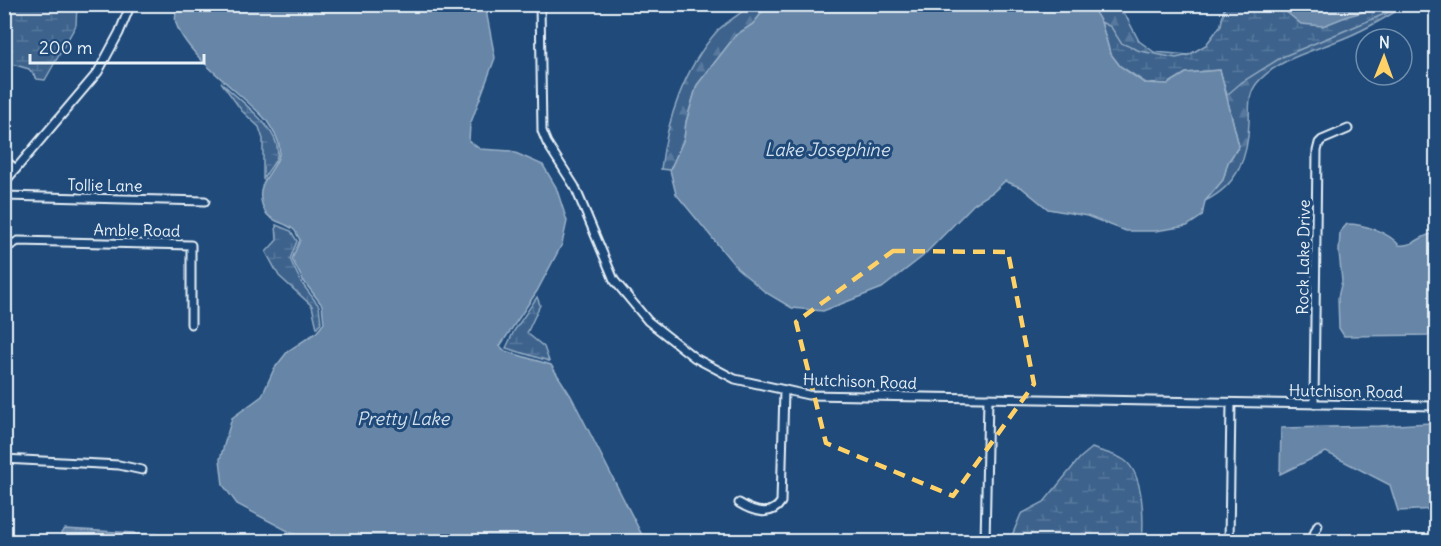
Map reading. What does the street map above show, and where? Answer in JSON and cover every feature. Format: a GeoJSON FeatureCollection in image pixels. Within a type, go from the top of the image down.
{"type":"FeatureCollection","features":[{"type":"Feature","properties":{"kind":"street"},"geometry":{"type":"LineString","coordinates":[[4,183],[98,72],[131,4]]}},
{"type":"Feature","properties":{"kind":"street","name":"Hutchison Road"},"geometry":{"type":"LineString","coordinates":[[540,4],[542,131],[575,187],[614,280],[648,321],[695,358],[735,379],[808,395],[1437,406]]}},
{"type":"Feature","properties":{"kind":"street","name":"Rock Lake Drive"},"geometry":{"type":"LineString","coordinates":[[1314,404],[1317,151],[1322,140],[1348,129]]}},
{"type":"Feature","properties":{"kind":"street"},"geometry":{"type":"LineString","coordinates":[[4,160],[16,169]]}},
{"type":"Feature","properties":{"kind":"street","name":"Tollie Lane"},"geometry":{"type":"LineString","coordinates":[[4,196],[206,201]]}},
{"type":"Feature","properties":{"kind":"street","name":"Amble Road"},"geometry":{"type":"LineString","coordinates":[[4,249],[18,241],[191,245],[191,324]]}},
{"type":"Feature","properties":{"kind":"street"},"geometry":{"type":"LineString","coordinates":[[739,503],[758,511],[769,512],[775,510],[781,502],[784,390]]}},
{"type":"Feature","properties":{"kind":"street"},"geometry":{"type":"LineString","coordinates":[[985,542],[988,398]]}},
{"type":"Feature","properties":{"kind":"street"},"geometry":{"type":"LineString","coordinates":[[1229,542],[1231,403]]}},
{"type":"Feature","properties":{"kind":"street"},"geometry":{"type":"LineString","coordinates":[[4,459],[119,465],[142,470]]}},
{"type":"Feature","properties":{"kind":"street"},"geometry":{"type":"LineString","coordinates":[[1314,542],[1314,534],[1318,525]]}},
{"type":"Feature","properties":{"kind":"highlighted area"},"geometry":{"type":"Polygon","coordinates":[[[893,251],[1008,252],[1034,384],[953,496],[826,443],[796,322],[893,251]]]}},
{"type":"Feature","properties":{"kind":"green space"},"geometry":{"type":"Polygon","coordinates":[[[4,5],[77,5],[76,25],[45,80],[37,79],[29,69],[5,62],[4,5]]]}},
{"type":"Feature","properties":{"kind":"green space"},"geometry":{"type":"Polygon","coordinates":[[[751,5],[768,5],[753,24],[736,35],[697,85],[686,122],[684,139],[670,170],[661,169],[668,132],[679,95],[696,61],[718,30],[751,5]]]}},
{"type":"Feature","properties":{"kind":"green space"},"geometry":{"type":"Polygon","coordinates":[[[1093,5],[1114,5],[1127,18],[1139,41],[1154,52],[1189,55],[1206,45],[1221,25],[1225,5],[1406,5],[1368,27],[1354,27],[1354,33],[1294,58],[1265,75],[1257,83],[1250,97],[1248,135],[1239,169],[1226,187],[1205,201],[1223,180],[1228,162],[1239,146],[1220,70],[1146,83],[1120,66],[1093,5]]]}},
{"type":"Feature","properties":{"kind":"green space"},"geometry":{"type":"Polygon","coordinates":[[[1225,5],[1406,5],[1282,57],[1242,82],[1227,95],[1220,70],[1186,73],[1168,84],[1146,83],[1120,66],[1110,53],[1101,22],[1111,27],[1121,43],[1140,51],[1176,58],[1189,55],[1206,45],[1221,25],[1225,5]]]}},
{"type":"Feature","properties":{"kind":"green space"},"geometry":{"type":"Polygon","coordinates":[[[221,82],[257,116],[273,136],[277,146],[277,156],[263,180],[263,139],[259,127],[242,111],[221,82]]]}},
{"type":"Feature","properties":{"kind":"green space"},"geometry":{"type":"Polygon","coordinates":[[[276,225],[291,231],[297,241],[290,259],[301,282],[319,306],[321,322],[317,328],[312,306],[279,276],[266,252],[277,240],[276,225]]]}},
{"type":"Feature","properties":{"kind":"green space"},"geometry":{"type":"Polygon","coordinates":[[[537,297],[540,305],[527,333],[544,347],[549,361],[506,348],[514,331],[537,297]]]}},
{"type":"Feature","properties":{"kind":"green space"},"geometry":{"type":"Polygon","coordinates":[[[1092,448],[1124,460],[1136,475],[1141,498],[1142,541],[1011,541],[1021,514],[1044,502],[1080,458],[1092,448]]]}},
{"type":"Feature","properties":{"kind":"water","name":"Pretty Lake"},"geometry":{"type":"Polygon","coordinates":[[[177,5],[485,5],[495,58],[470,125],[469,141],[480,149],[511,151],[543,165],[556,187],[567,221],[562,244],[537,291],[500,346],[505,351],[551,365],[571,396],[645,541],[307,541],[237,504],[223,485],[220,459],[232,418],[262,396],[274,369],[288,351],[317,332],[324,323],[322,305],[303,280],[292,259],[300,240],[296,233],[293,229],[267,215],[262,204],[262,185],[279,155],[276,136],[266,120],[191,48],[176,23],[177,5]]]}},
{"type":"Feature","properties":{"kind":"water","name":"Lake Josephine"},"geometry":{"type":"Polygon","coordinates":[[[768,5],[1093,5],[1101,22],[1110,53],[1120,66],[1144,83],[1168,84],[1186,73],[1220,70],[1239,146],[1228,162],[1223,180],[1205,201],[1202,216],[1187,226],[1155,231],[1126,231],[1087,216],[1048,209],[1022,188],[1005,181],[974,204],[922,257],[882,288],[823,311],[792,308],[765,292],[737,268],[676,194],[670,170],[684,139],[686,122],[697,85],[736,35],[753,24],[768,5]]]}},
{"type":"Feature","properties":{"kind":"water"},"geometry":{"type":"Polygon","coordinates":[[[1278,5],[1378,5],[1374,9],[1323,26],[1301,24],[1278,5]]]}},
{"type":"Feature","properties":{"kind":"water"},"geometry":{"type":"Polygon","coordinates":[[[1347,224],[1361,225],[1375,230],[1389,236],[1399,245],[1409,244],[1436,233],[1436,335],[1344,336],[1339,328],[1338,297],[1342,281],[1339,252],[1340,232],[1347,224]]]}},
{"type":"Feature","properties":{"kind":"water"},"geometry":{"type":"Polygon","coordinates":[[[1430,423],[1436,427],[1436,509],[1398,511],[1390,485],[1326,452],[1280,474],[1281,428],[1430,423]]]}},
{"type":"Feature","properties":{"kind":"water"},"geometry":{"type":"Polygon","coordinates":[[[65,529],[134,533],[136,535],[156,534],[161,541],[61,541],[61,533],[65,529]]]}}]}
